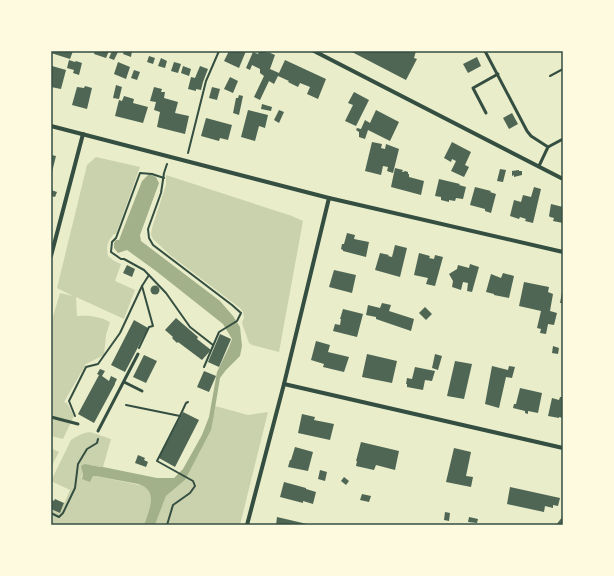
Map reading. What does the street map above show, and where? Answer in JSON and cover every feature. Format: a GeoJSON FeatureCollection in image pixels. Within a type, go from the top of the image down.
{"type":"FeatureCollection","features":[{"type":"Feature","properties":{"kind":"street"},"geometry":{"type":"LineString","coordinates":[[314,51],[563,179]]}},
{"type":"Feature","properties":{"kind":"street"},"geometry":{"type":"LineString","coordinates":[[51,126],[329,198],[563,252]]}},
{"type":"Feature","properties":{"kind":"street"},"geometry":{"type":"LineString","coordinates":[[51,256],[83,134]]}},
{"type":"Feature","properties":{"kind":"street"},"geometry":{"type":"LineString","coordinates":[[247,525],[284,384],[329,198]]}},
{"type":"Feature","properties":{"kind":"street"},"geometry":{"type":"LineString","coordinates":[[284,384],[563,448]]}},
{"type":"Feature","properties":{"kind":"lane"},"geometry":{"type":"LineString","coordinates":[[485,51],[527,131],[531,136],[548,147]]}},
{"type":"Feature","properties":{"kind":"lane"},"geometry":{"type":"LineString","coordinates":[[486,113],[473,88],[498,74]]}},
{"type":"Feature","properties":{"kind":"lane"},"geometry":{"type":"LineString","coordinates":[[539,166],[548,147],[563,139]]}},
{"type":"Feature","properties":{"kind":"lane"},"geometry":{"type":"LineString","coordinates":[[98,431],[138,354]]}},
{"type":"Feature","properties":{"kind":"lane"},"geometry":{"type":"LineString","coordinates":[[124,382],[142,391]]}},
{"type":"Feature","properties":{"kind":"lane"},"geometry":{"type":"LineString","coordinates":[[51,417],[78,424]]}},
{"type":"Feature","properties":{"kind":"path"},"geometry":{"type":"LineString","coordinates":[[186,161],[206,81],[219,51]]}},
{"type":"Feature","properties":{"kind":"path"},"geometry":{"type":"LineString","coordinates":[[550,76],[563,69]]}},
{"type":"Feature","properties":{"kind":"path"},"geometry":{"type":"LineString","coordinates":[[169,157],[164,173],[162,193],[148,229],[149,238],[153,245],[241,313],[237,321],[219,332],[204,367]]}},
{"type":"Feature","properties":{"kind":"path"},"geometry":{"type":"LineString","coordinates":[[164,178],[152,174],[140,173],[116,238],[112,242],[111,252],[121,259],[124,259],[144,270],[166,293],[190,327],[214,345]]}},
{"type":"Feature","properties":{"kind":"path"},"geometry":{"type":"LineString","coordinates":[[78,424],[69,401],[86,367],[98,364],[120,333],[142,286],[149,275]]}},
{"type":"Feature","properties":{"kind":"path"},"geometry":{"type":"LineString","coordinates":[[138,354],[137,351],[149,327],[153,326],[142,286]]}},
{"type":"Feature","properties":{"kind":"path"},"geometry":{"type":"LineString","coordinates":[[167,525],[173,505],[190,493],[195,486],[193,481],[187,477],[157,461],[186,403],[188,402]]}},
{"type":"Feature","properties":{"kind":"path"},"geometry":{"type":"LineString","coordinates":[[126,405],[180,416]]}},
{"type":"Feature","properties":{"kind":"path"},"geometry":{"type":"LineString","coordinates":[[51,513],[59,516],[63,513],[75,488],[78,464],[87,449],[97,443],[99,435]]}},
{"type":"Feature","properties":{"kind":"shaded area"},"geometry":{"type":"Polygon","coordinates":[[[96,157],[140,167],[116,234],[114,234],[110,239],[107,247],[108,256],[121,264],[115,281],[135,290],[124,319],[76,297],[77,316],[94,316],[110,322],[106,335],[104,355],[86,364],[64,402],[67,403],[74,416],[63,439],[51,436],[51,323],[60,293],[73,296],[57,288],[87,165],[96,157]]]}},
{"type":"Feature","properties":{"kind":"shaded area"},"geometry":{"type":"Polygon","coordinates":[[[149,174],[156,177],[159,183],[140,235],[141,241],[220,301],[240,327],[242,346],[240,356],[220,378],[211,430],[185,480],[166,496],[155,525],[144,525],[151,501],[148,491],[144,487],[138,484],[96,476],[93,476],[90,482],[82,479],[83,474],[81,467],[85,464],[157,478],[174,478],[183,469],[202,435],[209,417],[217,372],[232,339],[223,324],[156,271],[127,250],[118,253],[114,248],[114,243],[116,240],[119,240],[142,181],[149,174]]]}},
{"type":"Feature","properties":{"kind":"shaded area"},"geometry":{"type":"Polygon","coordinates":[[[166,175],[292,216],[303,221],[279,352],[249,343],[242,323],[244,317],[243,312],[240,308],[170,255],[153,239],[151,235],[152,228],[166,185],[166,175]]]}},
{"type":"Feature","properties":{"kind":"shaded area"},"geometry":{"type":"Polygon","coordinates":[[[215,406],[248,415],[268,412],[240,525],[155,525],[166,496],[185,480],[214,414],[215,406]]]}},
{"type":"Feature","properties":{"kind":"shaded area"},"geometry":{"type":"Polygon","coordinates":[[[90,432],[111,439],[103,467],[91,465],[81,467],[83,474],[81,478],[91,480],[93,476],[96,476],[144,486],[148,490],[151,499],[144,525],[51,525],[51,509],[60,513],[70,490],[51,481],[71,440],[84,433],[90,432]]]}},
{"type":"Feature","properties":{"kind":"shaded area"},"geometry":{"type":"Polygon","coordinates":[[[51,448],[59,452],[51,467],[51,448]]]}},
{"type":"Feature","properties":{"kind":"building"},"geometry":{"type":"Polygon","coordinates":[[[51,51],[73,51],[70,59],[51,53],[51,51]]]}},
{"type":"Feature","properties":{"kind":"building"},"geometry":{"type":"Polygon","coordinates":[[[95,51],[109,51],[106,58],[94,54],[95,51]]]}},
{"type":"Feature","properties":{"kind":"building"},"geometry":{"type":"Polygon","coordinates":[[[112,51],[118,52],[114,60],[109,58],[112,51]]]}},
{"type":"Feature","properties":{"kind":"building"},"geometry":{"type":"Polygon","coordinates":[[[124,51],[132,51],[131,57],[123,54],[124,51]]]}},
{"type":"Feature","properties":{"kind":"building"},"geometry":{"type":"Polygon","coordinates":[[[229,51],[246,51],[239,68],[224,61],[229,51]]]}},
{"type":"Feature","properties":{"kind":"building"},"geometry":{"type":"Polygon","coordinates":[[[259,51],[268,52],[275,55],[270,69],[279,73],[285,60],[326,79],[318,99],[307,94],[310,87],[300,83],[298,87],[278,76],[274,84],[269,81],[260,100],[254,97],[264,76],[260,73],[260,69],[252,65],[250,70],[246,68],[253,52],[258,54],[259,51]]]}},
{"type":"Feature","properties":{"kind":"building"},"geometry":{"type":"Polygon","coordinates":[[[350,51],[416,51],[414,58],[417,59],[406,80],[350,51]]]}},
{"type":"Feature","properties":{"kind":"building"},"geometry":{"type":"Polygon","coordinates":[[[149,56],[155,58],[153,64],[147,62],[149,56]]]}},
{"type":"Feature","properties":{"kind":"building"},"geometry":{"type":"Polygon","coordinates":[[[477,57],[481,66],[468,73],[463,64],[477,57]]]}},
{"type":"Feature","properties":{"kind":"building"},"geometry":{"type":"Polygon","coordinates":[[[161,58],[167,61],[165,68],[158,66],[161,58]]]}},
{"type":"Feature","properties":{"kind":"building"},"geometry":{"type":"Polygon","coordinates":[[[69,60],[82,63],[79,75],[73,73],[74,70],[67,68],[69,60]]]}},
{"type":"Feature","properties":{"kind":"building"},"geometry":{"type":"Polygon","coordinates":[[[118,62],[130,67],[126,79],[114,74],[118,62]]]}},
{"type":"Feature","properties":{"kind":"building"},"geometry":{"type":"Polygon","coordinates":[[[174,62],[181,64],[178,73],[171,71],[174,62]]]}},
{"type":"Feature","properties":{"kind":"building"},"geometry":{"type":"Polygon","coordinates":[[[52,66],[66,70],[61,89],[51,87],[52,66]]]}},
{"type":"Feature","properties":{"kind":"building"},"geometry":{"type":"Polygon","coordinates":[[[183,66],[191,69],[189,76],[181,73],[183,66]]]}},
{"type":"Feature","properties":{"kind":"building"},"geometry":{"type":"Polygon","coordinates":[[[200,66],[208,69],[201,90],[196,89],[196,91],[188,89],[191,77],[195,78],[200,66]]]}},
{"type":"Feature","properties":{"kind":"building"},"geometry":{"type":"Polygon","coordinates":[[[134,70],[140,72],[137,80],[131,78],[134,70]]]}},
{"type":"Feature","properties":{"kind":"building"},"geometry":{"type":"Polygon","coordinates":[[[230,77],[238,81],[233,93],[224,89],[230,77]]]}},
{"type":"Feature","properties":{"kind":"building"},"geometry":{"type":"Polygon","coordinates":[[[116,85],[122,87],[119,99],[113,98],[116,85]]]}},
{"type":"Feature","properties":{"kind":"building"},"geometry":{"type":"Polygon","coordinates":[[[85,86],[92,88],[87,109],[72,105],[77,87],[84,88],[85,86]]]}},
{"type":"Feature","properties":{"kind":"building"},"geometry":{"type":"Polygon","coordinates":[[[154,87],[162,89],[161,92],[165,92],[164,98],[178,102],[175,113],[189,116],[185,134],[157,127],[160,112],[154,110],[156,102],[150,101],[154,87]]]}},
{"type":"Feature","properties":{"kind":"building"},"geometry":{"type":"Polygon","coordinates":[[[212,87],[220,89],[217,100],[209,98],[212,87]]]}},
{"type":"Feature","properties":{"kind":"building"},"geometry":{"type":"Polygon","coordinates":[[[354,92],[369,100],[356,126],[345,121],[353,105],[348,103],[354,92]]]}},
{"type":"Feature","properties":{"kind":"building"},"geometry":{"type":"Polygon","coordinates":[[[239,95],[243,96],[239,115],[233,113],[236,98],[238,98],[239,95]]]}},
{"type":"Feature","properties":{"kind":"building"},"geometry":{"type":"Polygon","coordinates":[[[124,96],[134,99],[133,103],[148,107],[143,123],[115,116],[119,100],[122,101],[124,96]]]}},
{"type":"Feature","properties":{"kind":"building"},"geometry":{"type":"Polygon","coordinates":[[[262,104],[272,107],[271,111],[261,109],[262,104]]]}},
{"type":"Feature","properties":{"kind":"building"},"geometry":{"type":"Polygon","coordinates":[[[248,110],[268,115],[265,128],[259,126],[255,141],[241,137],[248,110]]]}},
{"type":"Feature","properties":{"kind":"building"},"geometry":{"type":"Polygon","coordinates":[[[279,110],[284,112],[279,123],[274,120],[279,110]]]}},
{"type":"Feature","properties":{"kind":"building"},"geometry":{"type":"Polygon","coordinates":[[[376,110],[399,122],[390,141],[368,130],[365,139],[359,137],[359,132],[356,130],[357,128],[361,129],[365,120],[370,123],[376,110]]]}},
{"type":"Feature","properties":{"kind":"building"},"geometry":{"type":"Polygon","coordinates":[[[512,113],[518,124],[509,129],[503,118],[512,113]]]}},
{"type":"Feature","properties":{"kind":"building"},"geometry":{"type":"Polygon","coordinates":[[[206,118],[232,125],[228,140],[220,138],[219,141],[201,136],[206,118]]]}},
{"type":"Feature","properties":{"kind":"building"},"geometry":{"type":"Polygon","coordinates":[[[372,142],[382,144],[381,148],[385,149],[386,144],[399,149],[393,173],[387,171],[388,167],[383,166],[381,175],[365,171],[372,142]]]}},
{"type":"Feature","properties":{"kind":"building"},"geometry":{"type":"Polygon","coordinates":[[[452,142],[471,152],[465,165],[469,167],[464,177],[451,171],[456,161],[452,159],[451,162],[444,158],[452,142]]]}},
{"type":"Feature","properties":{"kind":"building"},"geometry":{"type":"Polygon","coordinates":[[[51,155],[56,156],[52,172],[51,172],[51,155]]]}},
{"type":"Feature","properties":{"kind":"building"},"geometry":{"type":"Polygon","coordinates":[[[395,168],[403,170],[402,172],[408,172],[409,177],[424,181],[421,195],[391,187],[395,168]]]}},
{"type":"Feature","properties":{"kind":"building"},"geometry":{"type":"Polygon","coordinates":[[[500,169],[506,170],[503,182],[497,181],[500,169]]]}},
{"type":"Feature","properties":{"kind":"building"},"geometry":{"type":"Polygon","coordinates":[[[512,171],[522,171],[522,175],[512,176],[512,171]]]}},
{"type":"Feature","properties":{"kind":"building"},"geometry":{"type":"Polygon","coordinates":[[[439,179],[466,187],[463,199],[456,198],[455,201],[449,200],[449,202],[441,200],[441,197],[435,196],[439,179]]]}},
{"type":"Feature","properties":{"kind":"building"},"geometry":{"type":"Polygon","coordinates":[[[475,187],[491,191],[490,192],[496,194],[491,213],[485,211],[485,209],[470,205],[475,187]]]}},
{"type":"Feature","properties":{"kind":"building"},"geometry":{"type":"Polygon","coordinates":[[[534,187],[541,189],[533,223],[525,221],[526,219],[520,217],[519,219],[510,216],[514,200],[521,202],[523,195],[531,197],[534,187]]]}},
{"type":"Feature","properties":{"kind":"building"},"geometry":{"type":"Polygon","coordinates":[[[51,190],[57,192],[55,197],[51,196],[51,190]]]}},
{"type":"Feature","properties":{"kind":"building"},"geometry":{"type":"Polygon","coordinates":[[[551,204],[563,207],[563,223],[553,221],[554,218],[549,216],[551,204]]]}},
{"type":"Feature","properties":{"kind":"building"},"geometry":{"type":"Polygon","coordinates":[[[347,233],[355,235],[354,239],[369,242],[366,257],[343,251],[341,249],[347,233]]]}},
{"type":"Feature","properties":{"kind":"building"},"geometry":{"type":"Polygon","coordinates":[[[395,245],[407,248],[400,277],[375,270],[380,253],[392,257],[395,245]]]}},
{"type":"Feature","properties":{"kind":"building"},"geometry":{"type":"Polygon","coordinates":[[[419,253],[430,256],[429,258],[434,259],[435,255],[443,257],[435,286],[426,284],[428,278],[414,275],[419,253]]]}},
{"type":"Feature","properties":{"kind":"building"},"geometry":{"type":"Polygon","coordinates":[[[470,264],[479,267],[472,292],[467,291],[468,283],[463,282],[461,290],[452,287],[453,281],[449,274],[457,269],[458,265],[469,268],[470,264]]]}},
{"type":"Feature","properties":{"kind":"building"},"geometry":{"type":"Polygon","coordinates":[[[127,265],[135,269],[132,277],[123,273],[127,265]]]}},
{"type":"Feature","properties":{"kind":"building"},"geometry":{"type":"Polygon","coordinates":[[[334,270],[356,275],[352,293],[329,287],[334,270]]]}},
{"type":"Feature","properties":{"kind":"building"},"geometry":{"type":"Polygon","coordinates":[[[503,273],[514,276],[509,298],[486,292],[491,274],[501,278],[503,273]]]}},
{"type":"Feature","properties":{"kind":"building"},"geometry":{"type":"Polygon","coordinates":[[[524,282],[549,287],[548,292],[553,294],[550,311],[557,313],[554,325],[548,324],[546,334],[540,333],[541,329],[537,328],[541,311],[519,306],[524,282]]]}},
{"type":"Feature","properties":{"kind":"building"},"geometry":{"type":"Polygon","coordinates":[[[153,286],[157,286],[159,290],[157,294],[153,294],[151,292],[151,288],[153,286]]]}},
{"type":"Feature","properties":{"kind":"building"},"geometry":{"type":"Polygon","coordinates":[[[562,292],[563,303],[560,303],[562,292]]]}},
{"type":"Feature","properties":{"kind":"building"},"geometry":{"type":"Polygon","coordinates":[[[382,303],[391,305],[389,311],[414,319],[411,331],[376,319],[376,317],[366,315],[368,305],[380,308],[382,303]]]}},
{"type":"Feature","properties":{"kind":"building"},"geometry":{"type":"Polygon","coordinates":[[[425,307],[432,314],[426,320],[419,313],[425,307]]]}},
{"type":"Feature","properties":{"kind":"building"},"geometry":{"type":"Polygon","coordinates":[[[343,309],[363,314],[357,337],[333,331],[335,324],[340,325],[343,309]]]}},
{"type":"Feature","properties":{"kind":"building"},"geometry":{"type":"Polygon","coordinates":[[[176,318],[198,337],[197,339],[211,350],[202,360],[178,342],[177,343],[165,330],[176,318]]]}},
{"type":"Feature","properties":{"kind":"building"},"geometry":{"type":"Polygon","coordinates":[[[134,320],[148,328],[125,372],[111,365],[134,320]]]}},
{"type":"Feature","properties":{"kind":"building"},"geometry":{"type":"Polygon","coordinates":[[[220,334],[231,339],[219,367],[208,362],[220,334]]]}},
{"type":"Feature","properties":{"kind":"building"},"geometry":{"type":"Polygon","coordinates":[[[316,341],[330,345],[328,352],[349,357],[344,372],[323,367],[324,364],[311,360],[316,341]]]}},
{"type":"Feature","properties":{"kind":"building"},"geometry":{"type":"Polygon","coordinates":[[[553,346],[559,348],[558,354],[552,353],[553,346]]]}},
{"type":"Feature","properties":{"kind":"building"},"geometry":{"type":"Polygon","coordinates":[[[367,354],[397,361],[392,383],[362,377],[367,354]]]}},
{"type":"Feature","properties":{"kind":"building"},"geometry":{"type":"Polygon","coordinates":[[[435,354],[442,356],[438,370],[432,368],[435,354]]]}},
{"type":"Feature","properties":{"kind":"building"},"geometry":{"type":"Polygon","coordinates":[[[144,355],[157,361],[146,383],[133,377],[144,355]]]}},
{"type":"Feature","properties":{"kind":"building"},"geometry":{"type":"Polygon","coordinates":[[[455,361],[472,364],[464,399],[447,396],[455,361]]]}},
{"type":"Feature","properties":{"kind":"building"},"geometry":{"type":"Polygon","coordinates":[[[492,366],[508,370],[509,366],[515,367],[512,378],[506,377],[499,408],[485,404],[492,366]]]}},
{"type":"Feature","properties":{"kind":"building"},"geometry":{"type":"Polygon","coordinates":[[[415,367],[435,371],[432,381],[425,380],[423,390],[407,387],[407,378],[412,379],[415,367]]]}},
{"type":"Feature","properties":{"kind":"building"},"geometry":{"type":"Polygon","coordinates":[[[100,369],[105,371],[102,376],[109,381],[111,376],[117,379],[94,423],[78,414],[99,375],[97,374],[100,369]]]}},
{"type":"Feature","properties":{"kind":"building"},"geometry":{"type":"Polygon","coordinates":[[[204,371],[216,376],[209,392],[197,387],[204,371]]]}},
{"type":"Feature","properties":{"kind":"building"},"geometry":{"type":"Polygon","coordinates":[[[520,388],[542,393],[538,413],[528,411],[528,414],[525,413],[525,411],[513,408],[514,404],[516,404],[520,388]]]}},
{"type":"Feature","properties":{"kind":"building"},"geometry":{"type":"Polygon","coordinates":[[[560,397],[563,397],[563,418],[548,416],[552,398],[559,400],[560,397]]]}},
{"type":"Feature","properties":{"kind":"building"},"geometry":{"type":"Polygon","coordinates":[[[183,412],[199,420],[175,467],[159,458],[183,412]]]}},
{"type":"Feature","properties":{"kind":"building"},"geometry":{"type":"Polygon","coordinates":[[[302,414],[315,417],[314,420],[334,424],[330,440],[298,433],[302,414]]]}},
{"type":"Feature","properties":{"kind":"building"},"geometry":{"type":"Polygon","coordinates":[[[361,442],[399,451],[395,470],[376,465],[374,470],[356,466],[361,442]]]}},
{"type":"Feature","properties":{"kind":"building"},"geometry":{"type":"Polygon","coordinates":[[[295,447],[313,452],[308,471],[288,467],[295,447]]]}},
{"type":"Feature","properties":{"kind":"building"},"geometry":{"type":"Polygon","coordinates":[[[454,448],[471,452],[466,476],[473,477],[471,487],[446,482],[454,448]]]}},
{"type":"Feature","properties":{"kind":"building"},"geometry":{"type":"Polygon","coordinates":[[[138,455],[145,458],[144,460],[148,462],[146,467],[135,463],[138,455]]]}},
{"type":"Feature","properties":{"kind":"building"},"geometry":{"type":"Polygon","coordinates":[[[320,470],[327,472],[325,481],[318,479],[320,470]]]}},
{"type":"Feature","properties":{"kind":"building"},"geometry":{"type":"Polygon","coordinates":[[[344,477],[349,481],[346,485],[341,481],[344,477]]]}},
{"type":"Feature","properties":{"kind":"building"},"geometry":{"type":"Polygon","coordinates":[[[284,482],[316,492],[313,504],[280,497],[284,482]]]}},
{"type":"Feature","properties":{"kind":"building"},"geometry":{"type":"Polygon","coordinates":[[[510,487],[560,498],[558,506],[553,505],[553,508],[545,506],[544,512],[507,504],[510,487]]]}},
{"type":"Feature","properties":{"kind":"building"},"geometry":{"type":"Polygon","coordinates":[[[362,494],[371,496],[369,502],[360,500],[362,494]]]}},
{"type":"Feature","properties":{"kind":"building"},"geometry":{"type":"Polygon","coordinates":[[[51,499],[64,503],[60,513],[51,509],[51,499]]]}},
{"type":"Feature","properties":{"kind":"building"},"geometry":{"type":"Polygon","coordinates":[[[445,512],[450,513],[449,521],[444,520],[445,512]]]}},
{"type":"Feature","properties":{"kind":"building"},"geometry":{"type":"Polygon","coordinates":[[[563,516],[563,525],[556,525],[563,516]]]}},
{"type":"Feature","properties":{"kind":"building"},"geometry":{"type":"Polygon","coordinates":[[[277,517],[307,524],[307,525],[276,525],[277,517]]]}},
{"type":"Feature","properties":{"kind":"building"},"geometry":{"type":"Polygon","coordinates":[[[469,517],[478,519],[477,523],[468,522],[469,517]]]}}]}
